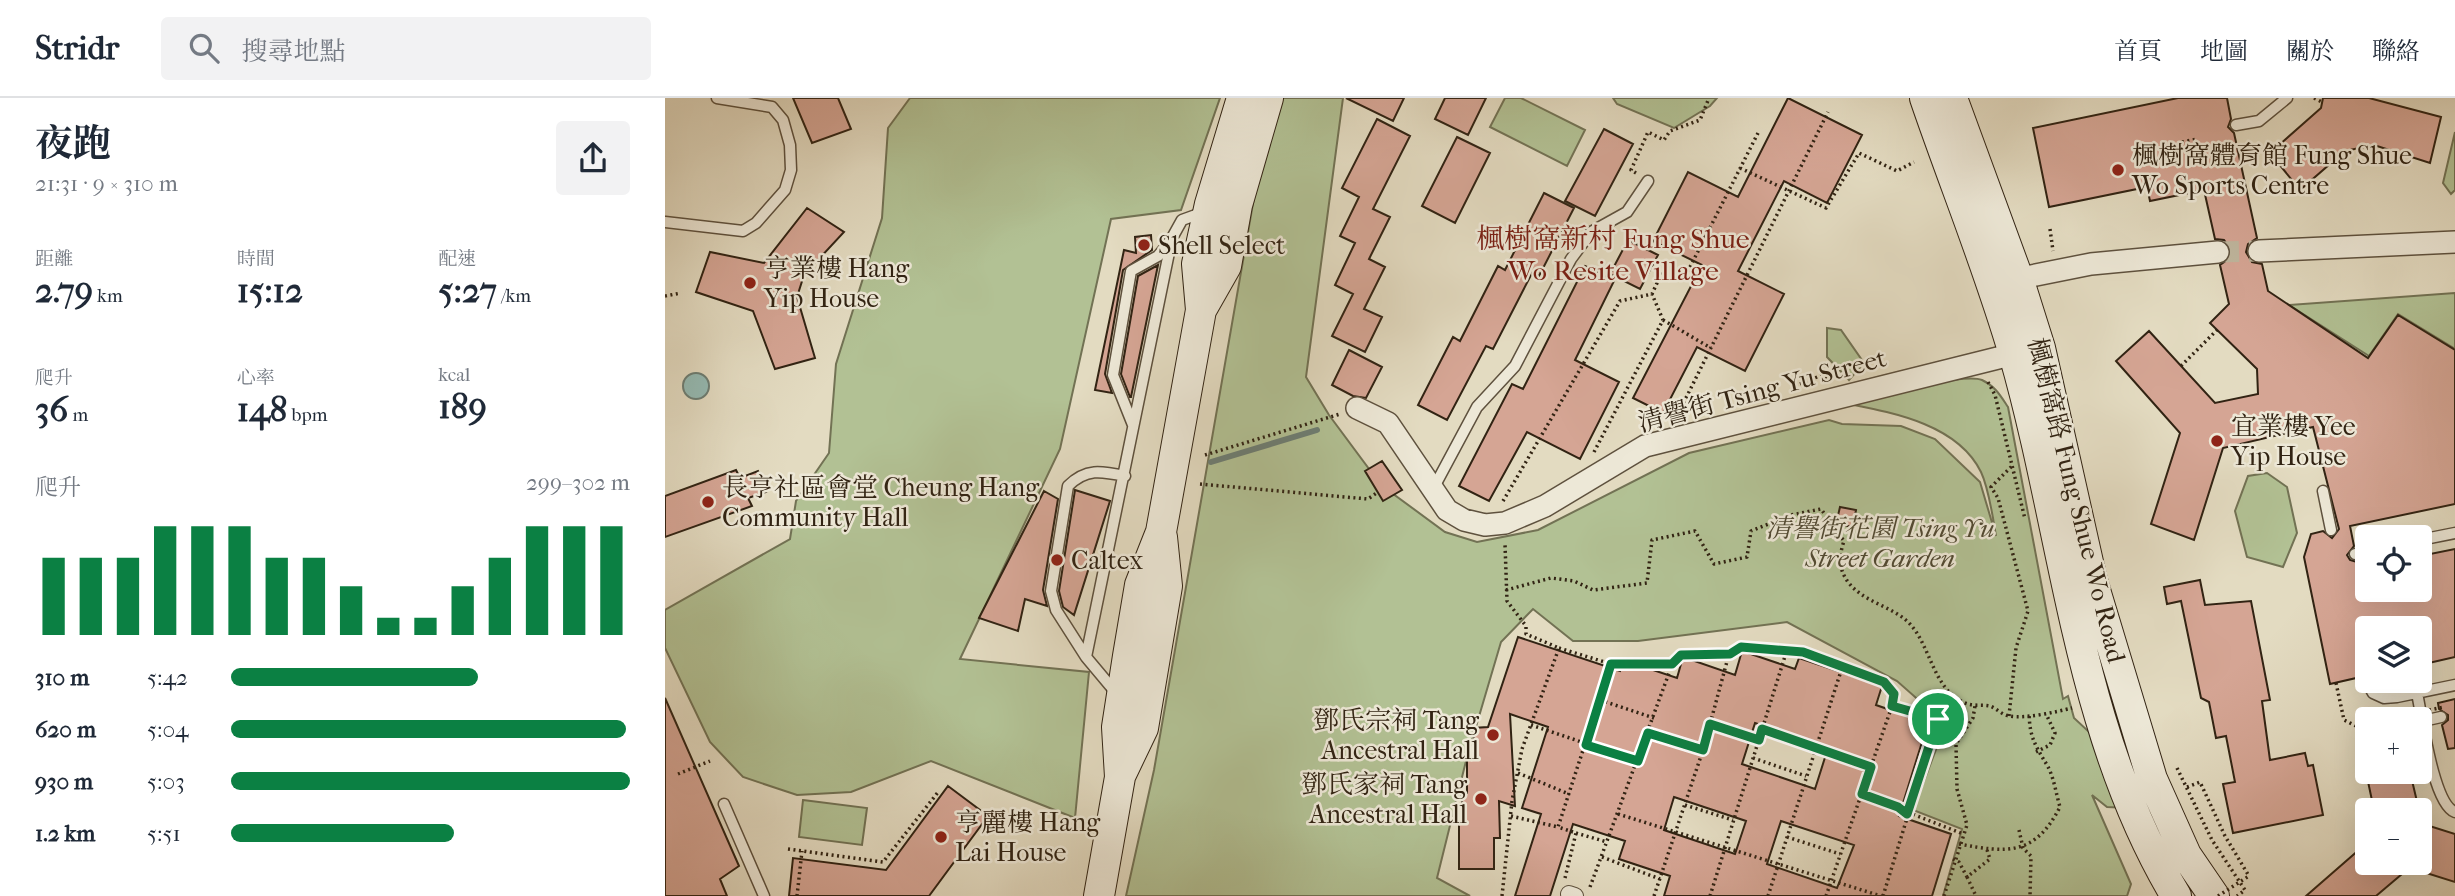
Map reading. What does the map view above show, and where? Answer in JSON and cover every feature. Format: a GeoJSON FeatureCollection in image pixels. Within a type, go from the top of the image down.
{"type":"FeatureCollection","features":[{"type":"Feature","properties":{"kind":"main road"},"geometry":{"type":"LineString","coordinates":[[1099,896],[1120,777],[1117,727],[1140,584],[1161,532],[1201,310],[1197,264],[1209,210],[1242,98]]}},
{"type":"Feature","properties":{"kind":"main road"},"geometry":{"type":"LineString","coordinates":[[1201,310],[1226,266],[1241,193],[1268,98]]}},
{"type":"Feature","properties":{"kind":"main road","name":"楓樹窩路 Fung Shue Wo Road"},"geometry":{"type":"LineString","coordinates":[[1925,98],[2004,281]]}},
{"type":"Feature","properties":{"kind":"main road","name":"楓樹窩路 Fung Shue Wo Road"},"geometry":{"type":"LineString","coordinates":[[1952,98],[2152,779],[2186,855],[2216,896]]}},
{"type":"Feature","properties":{"kind":"main road","name":"楓樹窩路 Fung Shue Wo Road"},"geometry":{"type":"LineString","coordinates":[[2027,351],[2094,697],[2123,789],[2155,861],[2176,896]]}},
{"type":"Feature","properties":{"kind":"main road"},"geometry":{"type":"LineString","coordinates":[[1120,777],[1143,728],[1167,586],[1161,532]]}},
{"type":"Feature","properties":{"kind":"street"},"geometry":{"type":"LineString","coordinates":[[2259,251],[2455,242]]}},
{"type":"Feature","properties":{"kind":"street"},"geometry":{"type":"LineString","coordinates":[[2004,281],[2091,264],[2218,253]]}},
{"type":"Feature","properties":{"kind":"street","name":"清譽街 Tsing Yu Street"},"geometry":{"type":"LineString","coordinates":[[1353,409],[1388,423],[1447,510],[1464,520],[1485,526],[1505,523],[1545,506],[1645,446],[2027,351]]}},
{"type":"Feature","properties":{"kind":"lane"},"geometry":{"type":"LineString","coordinates":[[665,222],[743,231],[756,223],[785,190],[790,158],[783,120],[772,107],[717,98]]}},
{"type":"Feature","properties":{"kind":"lane"},"geometry":{"type":"LineString","coordinates":[[2236,125],[2259,121],[2287,98]]}},
{"type":"Feature","properties":{"kind":"lane"},"geometry":{"type":"LineString","coordinates":[[1432,491],[1477,407],[1515,366],[1577,251],[1591,232],[1627,212],[1648,181]]}},
{"type":"Feature","properties":{"kind":"lane"},"geometry":{"type":"LineString","coordinates":[[1086,657],[1173,239],[1182,220],[1209,210]]}},
{"type":"Feature","properties":{"kind":"lane"},"geometry":{"type":"LineString","coordinates":[[1133,425],[1113,374],[1131,271],[1157,256],[1173,239]]}},
{"type":"Feature","properties":{"kind":"lane"},"geometry":{"type":"LineString","coordinates":[[1121,698],[1086,657],[1056,610],[1051,591],[1068,486],[1079,475],[1095,470],[1125,476]]}},
{"type":"Feature","properties":{"kind":"lane"},"geometry":{"type":"LineString","coordinates":[[2323,491],[2331,530]]}},
{"type":"Feature","properties":{"kind":"lane"},"geometry":{"type":"LineString","coordinates":[[2432,538],[2455,533]]}},
{"type":"Feature","properties":{"kind":"lane"},"geometry":{"type":"LineString","coordinates":[[2432,690],[2455,685]]}},
{"type":"Feature","properties":{"kind":"lane"},"geometry":{"type":"LineString","coordinates":[[2372,693],[2384,698],[2417,693],[2420,707]]}},
{"type":"Feature","properties":{"kind":"lane"},"geometry":{"type":"LineString","coordinates":[[2432,717],[2442,712]]}},
{"type":"Feature","properties":{"kind":"lane"},"geometry":{"type":"LineString","coordinates":[[2432,762],[2439,794],[2449,810],[2455,812]]}},
{"type":"Feature","properties":{"kind":"lane"},"geometry":{"type":"LineString","coordinates":[[724,804],[764,896]]}},
{"type":"Feature","properties":{"kind":"path"},"geometry":{"type":"LineString","coordinates":[[1648,181],[1631,170],[1648,132],[1664,140],[1670,131],[1700,120],[1709,98]]}},
{"type":"Feature","properties":{"kind":"path"},"geometry":{"type":"LineString","coordinates":[[2314,98],[2322,102]]}},
{"type":"Feature","properties":{"kind":"path"},"geometry":{"type":"LineString","coordinates":[[1681,408],[1828,112]]}},
{"type":"Feature","properties":{"kind":"path"},"geometry":{"type":"LineString","coordinates":[[2182,142],[2197,139]]}},
{"type":"Feature","properties":{"kind":"path"},"geometry":{"type":"LineString","coordinates":[[1740,168],[1826,208],[1859,153],[1897,171],[1914,162]]}},
{"type":"Feature","properties":{"kind":"path"},"geometry":{"type":"LineString","coordinates":[[665,296],[681,293]]}},
{"type":"Feature","properties":{"kind":"path"},"geometry":{"type":"LineString","coordinates":[[1652,294],[1663,320],[1711,348]]}},
{"type":"Feature","properties":{"kind":"path"},"geometry":{"type":"LineString","coordinates":[[1592,457],[1663,320]]}},
{"type":"Feature","properties":{"kind":"path"},"geometry":{"type":"LineString","coordinates":[[2181,366],[2217,330]]}},
{"type":"Feature","properties":{"kind":"path"},"geometry":{"type":"LineString","coordinates":[[1205,455],[1353,409]]}},
{"type":"Feature","properties":{"kind":"path"},"geometry":{"type":"LineString","coordinates":[[2008,716],[2016,648],[2028,611],[1998,498],[1991,487],[2012,466]]}},
{"type":"Feature","properties":{"kind":"path"},"geometry":{"type":"LineString","coordinates":[[1200,484],[1368,499],[1378,492]]}},
{"type":"Feature","properties":{"kind":"path"},"geometry":{"type":"LineString","coordinates":[[1506,590],[1551,578],[1574,581],[1593,590],[1629,588],[1647,583],[1652,540],[1695,531],[1714,564],[1747,557],[1751,531],[1791,514],[1821,509],[1844,541],[1839,557],[1848,583],[1866,599],[1908,622],[1925,644],[1930,665],[1953,696],[1975,706],[1988,705],[2008,716],[2029,713],[2047,716],[2078,707]]}},
{"type":"Feature","properties":{"kind":"path"},"geometry":{"type":"LineString","coordinates":[[1587,896],[1672,664],[1681,655],[1730,654],[1741,647],[1786,653],[1803,652],[1884,682],[1894,694],[1826,896]]}},
{"type":"Feature","properties":{"kind":"path"},"geometry":{"type":"LineString","coordinates":[[1559,648],[1611,665],[1672,664]]}},
{"type":"Feature","properties":{"kind":"path"},"geometry":{"type":"LineString","coordinates":[[1710,896],[1786,653]]}},
{"type":"Feature","properties":{"kind":"path"},"geometry":{"type":"LineString","coordinates":[[1654,896],[1703,750],[1730,654]]}},
{"type":"Feature","properties":{"kind":"path"},"geometry":{"type":"LineString","coordinates":[[1558,827],[1611,665]]}},
{"type":"Feature","properties":{"kind":"path"},"geometry":{"type":"LineString","coordinates":[[1768,896],[1842,667]]}},
{"type":"Feature","properties":{"kind":"path"},"geometry":{"type":"LineString","coordinates":[[2336,683],[2344,720],[2355,726]]}},
{"type":"Feature","properties":{"kind":"path"},"geometry":{"type":"LineString","coordinates":[[1600,701],[1654,718]]}},
{"type":"Feature","properties":{"kind":"path"},"geometry":{"type":"LineString","coordinates":[[1892,706],[1963,729]]}},
{"type":"Feature","properties":{"kind":"path"},"geometry":{"type":"LineString","coordinates":[[1944,896],[1967,825],[1957,789],[1956,744],[1963,729],[1973,718],[1975,706]]}},
{"type":"Feature","properties":{"kind":"path"},"geometry":{"type":"LineString","coordinates":[[2432,713],[2442,712]]}},
{"type":"Feature","properties":{"kind":"path"},"geometry":{"type":"LineString","coordinates":[[1959,844],[1986,850],[2008,851],[2023,848],[2049,828],[2060,807],[2047,766],[2036,752],[2030,732],[2029,713]]}},
{"type":"Feature","properties":{"kind":"path"},"geometry":{"type":"LineString","coordinates":[[2036,752],[2050,745],[2055,733],[2047,716]]}},
{"type":"Feature","properties":{"kind":"path"},"geometry":{"type":"LineString","coordinates":[[1618,814],[1882,896],[1938,719]]}},
{"type":"Feature","properties":{"kind":"path"},"geometry":{"type":"LineString","coordinates":[[1710,724],[1759,740]]}},
{"type":"Feature","properties":{"kind":"path"},"geometry":{"type":"LineString","coordinates":[[1531,725],[1638,761]]}},
{"type":"Feature","properties":{"kind":"path"},"geometry":{"type":"LineString","coordinates":[[1762,729],[1871,767]]}},
{"type":"Feature","properties":{"kind":"path"},"geometry":{"type":"LineString","coordinates":[[1648,733],[1703,750]]}},
{"type":"Feature","properties":{"kind":"path"},"geometry":{"type":"LineString","coordinates":[[2171,757],[2197,812],[2245,890],[2237,896]]}},
{"type":"Feature","properties":{"kind":"path"},"geometry":{"type":"LineString","coordinates":[[1753,758],[1806,776]]}},
{"type":"Feature","properties":{"kind":"path"},"geometry":{"type":"LineString","coordinates":[[678,774],[710,761]]}},
{"type":"Feature","properties":{"kind":"path"},"geometry":{"type":"LineString","coordinates":[[1518,772],[1569,794]]}},
{"type":"Feature","properties":{"kind":"path"},"geometry":{"type":"LineString","coordinates":[[2187,787],[2200,782],[2225,836],[2249,876],[2216,896]]}},
{"type":"Feature","properties":{"kind":"path"},"geometry":{"type":"LineString","coordinates":[[788,849],[883,862],[939,791]]}},
{"type":"Feature","properties":{"kind":"path"},"geometry":{"type":"LineString","coordinates":[[1862,794],[1963,834]]}},
{"type":"Feature","properties":{"kind":"path"},"geometry":{"type":"LineString","coordinates":[[1685,805],[1733,820]]}},
{"type":"Feature","properties":{"kind":"path"},"geometry":{"type":"LineString","coordinates":[[1511,816],[1607,842]]}},
{"type":"Feature","properties":{"kind":"path"},"geometry":{"type":"LineString","coordinates":[[2019,830],[2023,848],[2031,856],[2030,896]]}},
{"type":"Feature","properties":{"kind":"path"},"geometry":{"type":"LineString","coordinates":[[1569,891],[1576,833]]}},
{"type":"Feature","properties":{"kind":"path"},"geometry":{"type":"LineString","coordinates":[[1787,837],[1840,854]]}},
{"type":"Feature","properties":{"kind":"path"},"geometry":{"type":"LineString","coordinates":[[1966,877],[1990,859],[1986,850]]}},
{"type":"Feature","properties":{"kind":"path"},"geometry":{"type":"LineString","coordinates":[[797,896],[802,851]]}},
{"type":"Feature","properties":{"kind":"path"},"geometry":{"type":"LineString","coordinates":[[1601,857],[1660,879]]}},
{"type":"Feature","properties":{"kind":"path"},"geometry":{"type":"LineString","coordinates":[[1954,859],[1976,896]]}},
{"type":"Feature","properties":{"kind":"green space"},"geometry":{"type":"Polygon","coordinates":[[[910,98],[1220,98],[1181,210],[1111,219],[1060,449],[960,659],[1089,672],[1075,818],[931,761],[851,792],[797,795],[743,777],[710,742],[665,648],[665,610],[790,539],[796,501],[829,453],[836,364],[882,218],[888,128],[910,98]]]}},
{"type":"Feature","properties":{"kind":"green space","name":"清譽街花園 Tsing Yu Street Garden"},"geometry":{"type":"Polygon","coordinates":[[[1278,98],[1343,98],[1306,377],[1329,415],[1381,485],[1445,532],[1477,542],[1538,530],[1689,453],[1829,420],[1842,424],[1901,426],[1935,439],[1980,482],[1996,536],[1984,479],[1971,456],[1957,443],[1941,432],[1905,417],[1849,404],[1917,387],[1972,378],[1987,382],[1994,388],[2008,407],[2063,699],[2068,696],[2074,718],[2102,744],[2127,808],[2107,807],[2092,795],[2131,884],[2127,896],[1943,896],[1962,829],[1913,810],[1948,718],[1932,712],[1897,681],[1787,622],[1638,641],[1573,641],[1533,609],[1501,642],[1467,757],[1437,878],[1470,896],[1126,896],[1154,770],[1255,192],[1278,98]]]}},
{"type":"Feature","properties":{"kind":"green space"},"geometry":{"type":"Polygon","coordinates":[[[1505,98],[1521,98],[1585,130],[1567,166],[1490,127],[1505,98]]]}},
{"type":"Feature","properties":{"kind":"green space"},"geometry":{"type":"Polygon","coordinates":[[[1613,98],[1717,98],[1710,106],[1674,128],[1617,104],[1613,98]]]}},
{"type":"Feature","properties":{"kind":"green space"},"geometry":{"type":"Polygon","coordinates":[[[2455,132],[2455,190],[2451,194],[2443,183],[2455,132]]]}},
{"type":"Feature","properties":{"kind":"green space"},"geometry":{"type":"Polygon","coordinates":[[[2455,293],[2455,349],[2398,314],[2369,356],[2289,305],[2455,293]]]}},
{"type":"Feature","properties":{"kind":"green space"},"geometry":{"type":"Polygon","coordinates":[[[1827,328],[1841,330],[1864,363],[1849,380],[1827,357],[1827,328]]]}},
{"type":"Feature","properties":{"kind":"green space"},"geometry":{"type":"Polygon","coordinates":[[[2267,473],[2287,487],[2297,533],[2283,567],[2247,557],[2235,511],[2248,476],[2267,473]]]}},
{"type":"Feature","properties":{"kind":"green space"},"geometry":{"type":"Polygon","coordinates":[[[803,800],[867,808],[862,845],[799,837],[803,800]]]}},
{"type":"Feature","properties":{"kind":"water"},"geometry":{"type":"Polygon","coordinates":[[[696,373],[705,377],[709,386],[705,395],[696,399],[687,395],[683,386],[687,377],[696,373]]]}},
{"type":"Feature","properties":{"kind":"building"},"geometry":{"type":"Polygon","coordinates":[[[793,98],[838,98],[851,129],[812,143],[793,98]]]}},
{"type":"Feature","properties":{"kind":"building"},"geometry":{"type":"Polygon","coordinates":[[[1346,98],[1404,98],[1393,121],[1346,98]]]}},
{"type":"Feature","properties":{"kind":"building"},"geometry":{"type":"Polygon","coordinates":[[[1445,98],[1486,98],[1468,135],[1435,119],[1445,98]]]}},
{"type":"Feature","properties":{"kind":"building"},"geometry":{"type":"Polygon","coordinates":[[[1788,98],[1862,135],[1827,203],[1784,181],[1738,271],[1784,294],[1745,371],[1697,347],[1663,413],[1633,398],[1702,265],[1653,241],[1688,172],[1738,197],[1788,98]]]}},
{"type":"Feature","properties":{"kind":"building"},"geometry":{"type":"Polygon","coordinates":[[[2178,98],[2227,98],[2231,119],[2228,127],[2234,133],[2257,238],[2248,244],[2246,252],[2252,262],[2262,264],[2268,291],[2368,358],[2398,315],[2455,350],[2455,504],[2350,526],[2354,546],[2347,555],[2355,561],[2355,602],[2432,602],[2432,554],[2455,549],[2455,657],[2432,662],[2432,616],[2355,616],[2355,678],[2330,684],[2304,557],[2311,534],[2323,531],[2332,538],[2339,529],[2313,427],[2223,448],[2194,540],[2151,524],[2180,433],[2116,361],[2149,331],[2215,403],[2258,394],[2257,369],[2210,323],[2229,304],[2220,265],[2230,258],[2231,250],[2224,240],[2215,239],[2204,190],[2150,201],[2147,187],[2049,207],[2033,128],[2178,98]]]}},
{"type":"Feature","properties":{"kind":"building"},"geometry":{"type":"Polygon","coordinates":[[[2323,98],[2369,98],[2441,117],[2430,163],[2374,145],[2345,151],[2300,190],[2270,153],[2321,108],[2323,98]]]}},
{"type":"Feature","properties":{"kind":"building"},"geometry":{"type":"Polygon","coordinates":[[[1377,119],[1410,136],[1373,209],[1390,217],[1369,259],[1385,267],[1364,309],[1382,317],[1365,352],[1332,336],[1353,294],[1335,285],[1355,243],[1340,236],[1359,197],[1342,188],[1377,119]]]}},
{"type":"Feature","properties":{"kind":"building"},"geometry":{"type":"Polygon","coordinates":[[[1604,129],[1633,144],[1595,216],[1565,201],[1604,129]]]}},
{"type":"Feature","properties":{"kind":"building"},"geometry":{"type":"Polygon","coordinates":[[[1457,137],[1490,153],[1455,223],[1422,206],[1457,137]]]}},
{"type":"Feature","properties":{"kind":"building"},"geometry":{"type":"Polygon","coordinates":[[[1544,193],[1574,208],[1539,276],[1532,273],[1493,349],[1486,346],[1447,420],[1418,405],[1453,337],[1460,341],[1498,266],[1505,270],[1544,193]]]}},
{"type":"Feature","properties":{"kind":"building","name":"亨業樓 Hang Yip House"},"geometry":{"type":"Polygon","coordinates":[[[807,208],[844,232],[804,275],[797,297],[815,358],[775,369],[753,311],[696,292],[710,252],[764,263],[807,208]]]}},
{"type":"Feature","properties":{"kind":"building"},"geometry":{"type":"Polygon","coordinates":[[[1151,235],[1152,250],[1123,270],[1105,374],[1112,393],[1095,390],[1124,250],[1136,253],[1135,237],[1151,235]]]}},
{"type":"Feature","properties":{"kind":"building"},"geometry":{"type":"Polygon","coordinates":[[[1628,240],[1658,255],[1640,289],[1610,274],[1628,240]]]}},
{"type":"Feature","properties":{"kind":"building"},"geometry":{"type":"Polygon","coordinates":[[[1158,265],[1130,397],[1121,374],[1138,276],[1158,265]]]}},
{"type":"Feature","properties":{"kind":"building"},"geometry":{"type":"Polygon","coordinates":[[[1585,266],[1614,281],[1575,360],[1619,382],[1580,459],[1527,432],[1489,501],[1459,486],[1512,384],[1523,389],[1585,266]]]}},
{"type":"Feature","properties":{"kind":"building"},"geometry":{"type":"Polygon","coordinates":[[[1349,350],[1382,367],[1366,398],[1353,396],[1332,385],[1349,350]]]}},
{"type":"Feature","properties":{"kind":"building"},"geometry":{"type":"Polygon","coordinates":[[[1382,461],[1402,490],[1383,501],[1365,471],[1382,461]]]}},
{"type":"Feature","properties":{"kind":"building","name":"長亨社區會堂 Cheung Hang Community Hall"},"geometry":{"type":"Polygon","coordinates":[[[736,470],[740,478],[758,471],[766,492],[748,498],[752,506],[665,537],[665,496],[736,470]]]}},
{"type":"Feature","properties":{"kind":"building"},"geometry":{"type":"Polygon","coordinates":[[[1075,490],[1110,501],[1074,615],[1063,607],[1059,591],[1075,490]]]}},
{"type":"Feature","properties":{"kind":"building"},"geometry":{"type":"Polygon","coordinates":[[[1044,491],[1058,499],[1043,590],[1047,606],[1025,599],[1018,631],[979,618],[1044,491]]]}},
{"type":"Feature","properties":{"kind":"building"},"geometry":{"type":"Polygon","coordinates":[[[1840,507],[1856,510],[1853,527],[1836,524],[1840,507]]]}},
{"type":"Feature","properties":{"kind":"building"},"geometry":{"type":"Polygon","coordinates":[[[2200,580],[2205,605],[2251,601],[2270,700],[2262,701],[2270,760],[2305,753],[2308,766],[2313,765],[2323,815],[2233,833],[2223,784],[2235,782],[2226,736],[2216,738],[2209,702],[2201,698],[2181,601],[2167,604],[2164,587],[2200,580]]]}},
{"type":"Feature","properties":{"kind":"building"},"geometry":{"type":"Polygon","coordinates":[[[1518,637],[1620,671],[1623,660],[1677,678],[1683,657],[1735,675],[1742,651],[1795,669],[1799,658],[1882,686],[1876,705],[1928,723],[1899,816],[1951,834],[1932,896],[1664,896],[1670,876],[1619,859],[1625,841],[1573,824],[1550,896],[1515,896],[1541,814],[1522,808],[1548,727],[1510,714],[1515,806],[1499,801],[1500,838],[1494,838],[1494,869],[1459,869],[1459,823],[1464,823],[1461,793],[1467,793],[1467,758],[1475,757],[1473,728],[1488,727],[1518,637]],[[1755,723],[1742,764],[1815,789],[1828,748],[1755,723]],[[1674,797],[1664,830],[1735,854],[1746,821],[1674,797]],[[1781,821],[1767,864],[1837,888],[1854,845],[1781,821]]]}},
{"type":"Feature","properties":{"kind":"building"},"geometry":{"type":"Polygon","coordinates":[[[665,698],[739,866],[720,879],[727,896],[665,896],[665,698]]]}},
{"type":"Feature","properties":{"kind":"building"},"geometry":{"type":"Polygon","coordinates":[[[2455,699],[2455,748],[2448,749],[2442,725],[2448,720],[2448,715],[2439,709],[2438,703],[2455,699]]]}},
{"type":"Feature","properties":{"kind":"building"},"geometry":{"type":"Polygon","coordinates":[[[2369,784],[2413,784],[2416,798],[2371,798],[2369,784]]]}},
{"type":"Feature","properties":{"kind":"building","name":"亨麗樓 Hang Lai House"},"geometry":{"type":"Polygon","coordinates":[[[948,786],[988,816],[929,896],[789,896],[793,858],[886,870],[948,786]]]}},
{"type":"Feature","properties":{"kind":"building"},"geometry":{"type":"Polygon","coordinates":[[[2432,827],[2455,834],[2455,882],[2432,875],[2432,827]]]}},
{"type":"Feature","properties":{"kind":"building"},"geometry":{"type":"Polygon","coordinates":[[[2355,853],[2355,875],[2401,875],[2376,896],[2306,896],[2355,853]]]}},
{"type":"Feature","properties":{"kind":"waterway"},"geometry":{"type":"LineString","coordinates":[[1211,462],[1317,430]]}},
{"type":"Feature","properties":{"kind":"tunnel"},"geometry":{"type":"LineString","coordinates":[[2218,252],[2259,251]]}},
{"type":"Feature","properties":{"kind":"place","name":"楓樹窩體育館 Fung Shue Wo Sports Centre"},"geometry":{"type":"Point","coordinates":[2118,170]}},
{"type":"Feature","properties":{"kind":"place","name":"Shell Select"},"geometry":{"type":"Point","coordinates":[1144,245]}},
{"type":"Feature","properties":{"kind":"place","name":"亨業樓 Hang Yip House"},"geometry":{"type":"Point","coordinates":[750,283]}},
{"type":"Feature","properties":{"kind":"place","name":"宜業樓 Yee Yip House"},"geometry":{"type":"Point","coordinates":[2217,441]}},
{"type":"Feature","properties":{"kind":"place","name":"長亨社區會堂 Cheung Hang Community Hall"},"geometry":{"type":"Point","coordinates":[708,502]}},
{"type":"Feature","properties":{"kind":"place","name":"Caltex"},"geometry":{"type":"Point","coordinates":[1057,560]}},
{"type":"Feature","properties":{"kind":"place","name":"鄧氏宗祠 Tang Ancestral Hall"},"geometry":{"type":"Point","coordinates":[1493,735]}},
{"type":"Feature","properties":{"kind":"place","name":"鄧氏家祠 Tang Ancestral Hall"},"geometry":{"type":"Point","coordinates":[1481,799]}},
{"type":"Feature","properties":{"kind":"place","name":"亨麗樓 Hang Lai House"},"geometry":{"type":"Point","coordinates":[941,837]}},
{"type":"Feature","properties":{"kind":"district","name":"楓樹窩新村 Fung Shue Wo Resite Village"},"geometry":{"type":"Point","coordinates":[1613,254]}},
{"type":"Feature","properties":{"kind":"route"},"geometry":{"type":"LineString","coordinates":[[1741,647],[1786,653],[1803,652],[1884,682],[1894,694],[1892,706],[1938,719],[1907,814],[1898,807],[1862,794],[1871,767],[1762,729],[1759,740],[1710,724],[1703,750],[1648,733],[1638,761],[1586,745],[1611,664],[1672,664],[1681,655],[1730,654],[1741,647]]}}]}
